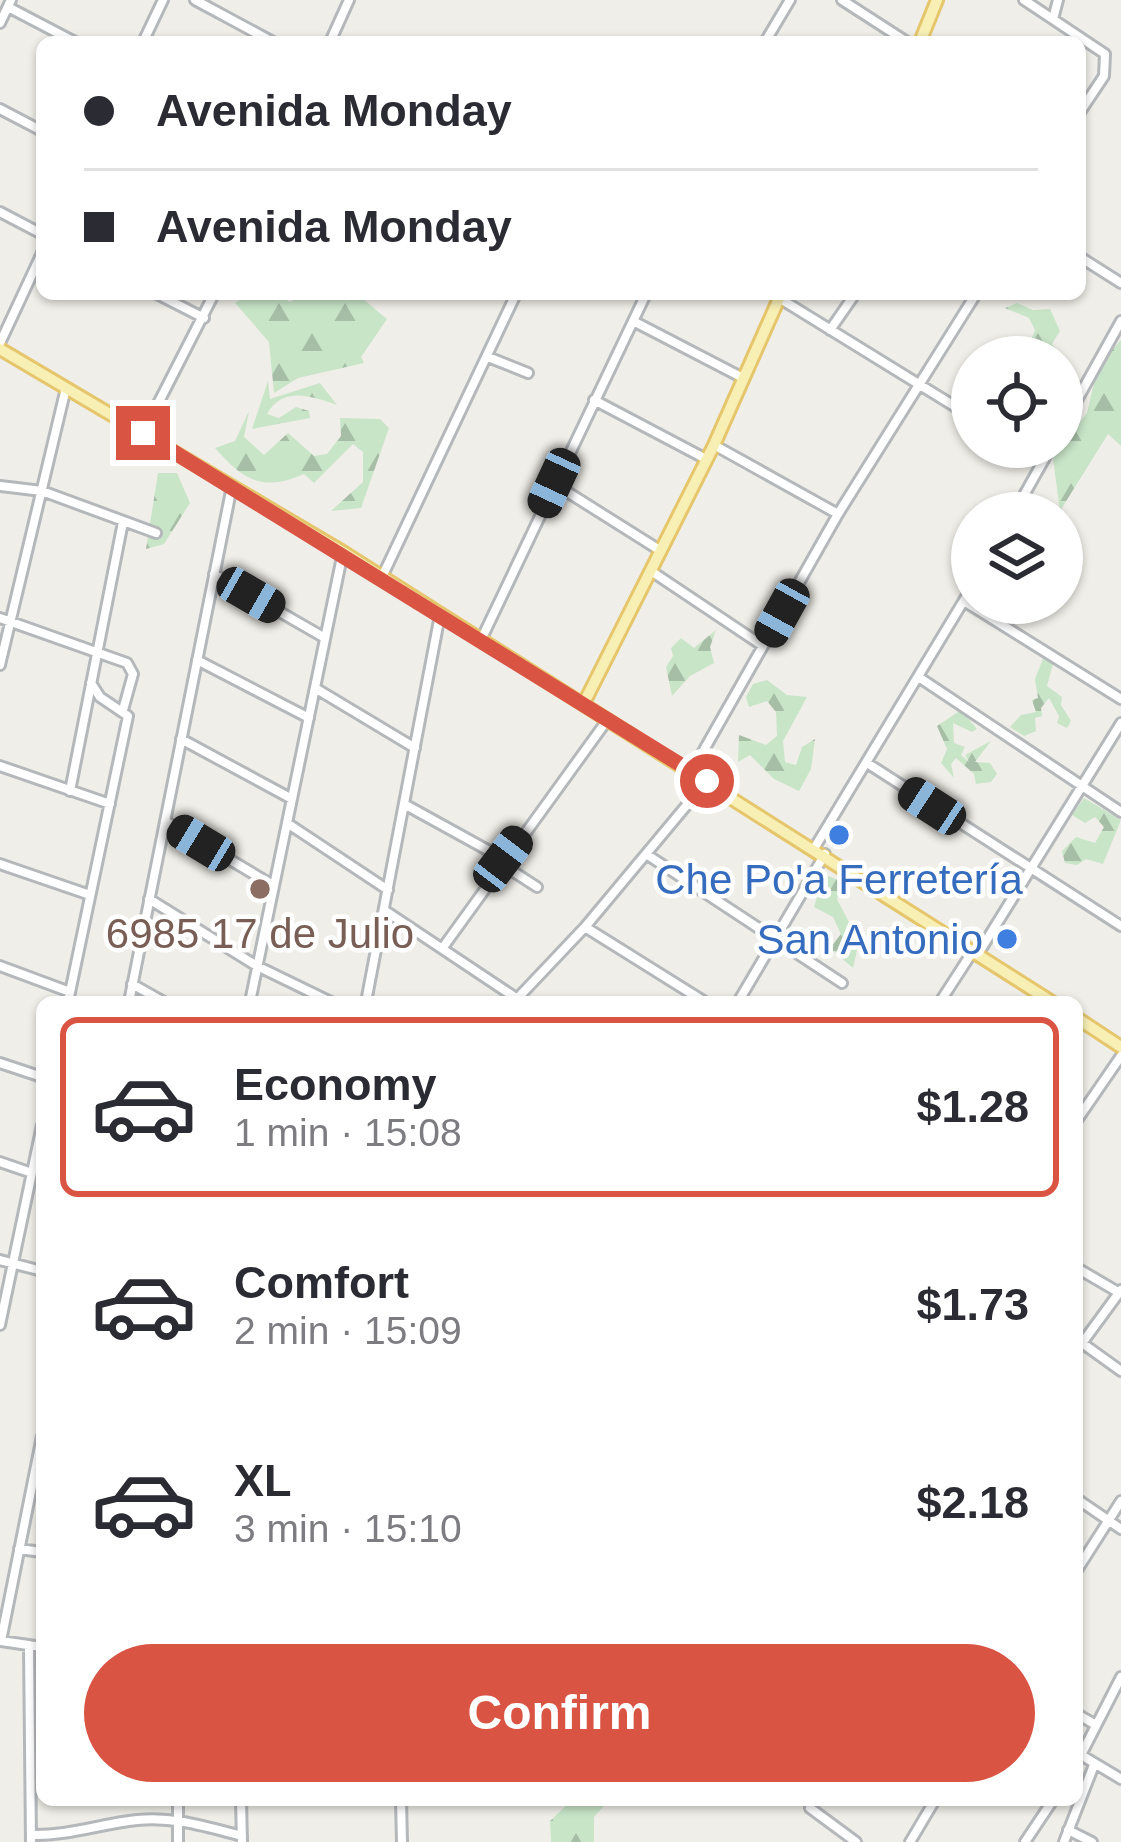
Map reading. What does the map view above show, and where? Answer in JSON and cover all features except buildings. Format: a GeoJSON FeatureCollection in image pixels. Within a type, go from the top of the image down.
{"type":"FeatureCollection","features":[{"type":"Feature","properties":{"kind":"main road"},"geometry":{"type":"LineString","coordinates":[[922,36],[937,0]]}},
{"type":"Feature","properties":{"kind":"main road"},"geometry":{"type":"LineString","coordinates":[[584,703],[714,445],[778,300]]}},
{"type":"Feature","properties":{"kind":"main road"},"geometry":{"type":"LineString","coordinates":[[0,346],[343,552],[1043,996]]}},
{"type":"Feature","properties":{"kind":"main road"},"geometry":{"type":"LineString","coordinates":[[1083,1023],[1121,1052]]}},
{"type":"Feature","properties":{"kind":"street"},"geometry":{"type":"LineString","coordinates":[[146,36],[163,0]]}},
{"type":"Feature","properties":{"kind":"street"},"geometry":{"type":"LineString","coordinates":[[195,0],[262,36]]}},
{"type":"Feature","properties":{"kind":"street"},"geometry":{"type":"LineString","coordinates":[[333,36],[349,0]]}},
{"type":"Feature","properties":{"kind":"street"},"geometry":{"type":"LineString","coordinates":[[769,36],[790,0]]}},
{"type":"Feature","properties":{"kind":"street"},"geometry":{"type":"LineString","coordinates":[[842,0],[898,36]]}},
{"type":"Feature","properties":{"kind":"street"},"geometry":{"type":"LineString","coordinates":[[1024,0],[1078,36]]}},
{"type":"Feature","properties":{"kind":"street"},"geometry":{"type":"LineString","coordinates":[[1053,19],[1058,0]]}},
{"type":"Feature","properties":{"kind":"street"},"geometry":{"type":"LineString","coordinates":[[0,23],[10,4],[65,36]]}},
{"type":"Feature","properties":{"kind":"street"},"geometry":{"type":"LineString","coordinates":[[1086,41],[1105,54],[1104,76],[1086,103]]}},
{"type":"Feature","properties":{"kind":"street"},"geometry":{"type":"LineString","coordinates":[[0,109],[36,128]]}},
{"type":"Feature","properties":{"kind":"street"},"geometry":{"type":"LineString","coordinates":[[0,212],[36,231]]}},
{"type":"Feature","properties":{"kind":"street"},"geometry":{"type":"LineString","coordinates":[[1086,260],[1121,283]]}},
{"type":"Feature","properties":{"kind":"street"},"geometry":{"type":"LineString","coordinates":[[0,346],[36,266]]}},
{"type":"Feature","properties":{"kind":"street"},"geometry":{"type":"LineString","coordinates":[[169,300],[204,318]]}},
{"type":"Feature","properties":{"kind":"street"},"geometry":{"type":"LineString","coordinates":[[143,433],[212,300]]}},
{"type":"Feature","properties":{"kind":"street"},"geometry":{"type":"LineString","coordinates":[[382,577],[513,300]]}},
{"type":"Feature","properties":{"kind":"street"},"geometry":{"type":"LineString","coordinates":[[482,640],[643,300]]}},
{"type":"Feature","properties":{"kind":"street"},"geometry":{"type":"LineString","coordinates":[[786,300],[951,405]]}},
{"type":"Feature","properties":{"kind":"street"},"geometry":{"type":"LineString","coordinates":[[830,330],[851,300]]}},
{"type":"Feature","properties":{"kind":"street"},"geometry":{"type":"LineString","coordinates":[[692,771],[838,514],[972,300]]}},
{"type":"Feature","properties":{"kind":"street"},"geometry":{"type":"LineString","coordinates":[[633,320],[743,378]]}},
{"type":"Feature","properties":{"kind":"street"},"geometry":{"type":"LineString","coordinates":[[1083,389],[1121,321]]}},
{"type":"Feature","properties":{"kind":"street"},"geometry":{"type":"LineString","coordinates":[[488,357],[528,373]]}},
{"type":"Feature","properties":{"kind":"street"},"geometry":{"type":"LineString","coordinates":[[0,665],[5,620],[66,387]]}},
{"type":"Feature","properties":{"kind":"street"},"geometry":{"type":"LineString","coordinates":[[594,400],[706,459]]}},
{"type":"Feature","properties":{"kind":"street"},"geometry":{"type":"LineString","coordinates":[[714,445],[838,514]]}},
{"type":"Feature","properties":{"kind":"street"},"geometry":{"type":"LineString","coordinates":[[554,483],[661,551]]}},
{"type":"Feature","properties":{"kind":"street"},"geometry":{"type":"LineString","coordinates":[[0,486],[42,491],[156,533]]}},
{"type":"Feature","properties":{"kind":"street"},"geometry":{"type":"LineString","coordinates":[[130,996],[232,486]]}},
{"type":"Feature","properties":{"kind":"street"},"geometry":{"type":"LineString","coordinates":[[70,791],[123,522]]}},
{"type":"Feature","properties":{"kind":"street"},"geometry":{"type":"LineString","coordinates":[[251,996],[343,552]]}},
{"type":"Feature","properties":{"kind":"street"},"geometry":{"type":"LineString","coordinates":[[651,571],[763,646]]}},
{"type":"Feature","properties":{"kind":"street"},"geometry":{"type":"LineString","coordinates":[[214,574],[326,638]]}},
{"type":"Feature","properties":{"kind":"street"},"geometry":{"type":"LineString","coordinates":[[367,996],[440,615]]}},
{"type":"Feature","properties":{"kind":"street"},"geometry":{"type":"LineString","coordinates":[[5,620],[131,667],[123,710]]}},
{"type":"Feature","properties":{"kind":"street"},"geometry":{"type":"LineString","coordinates":[[741,996],[867,763],[951,624]]}},
{"type":"Feature","properties":{"kind":"street"},"geometry":{"type":"LineString","coordinates":[[1000,624],[1121,699]]}},
{"type":"Feature","properties":{"kind":"street"},"geometry":{"type":"LineString","coordinates":[[197,660],[309,718]]}},
{"type":"Feature","properties":{"kind":"street"},"geometry":{"type":"LineString","coordinates":[[920,678],[1121,812]]}},
{"type":"Feature","properties":{"kind":"street"},"geometry":{"type":"LineString","coordinates":[[69,996],[128,716],[105,702],[92,683]]}},
{"type":"Feature","properties":{"kind":"street"},"geometry":{"type":"LineString","coordinates":[[315,688],[415,748]]}},
{"type":"Feature","properties":{"kind":"street"},"geometry":{"type":"LineString","coordinates":[[444,946],[501,861],[609,718]]}},
{"type":"Feature","properties":{"kind":"street"},"geometry":{"type":"LineString","coordinates":[[944,996],[1084,788],[1121,723]]}},
{"type":"Feature","properties":{"kind":"street"},"geometry":{"type":"LineString","coordinates":[[181,739],[292,799]]}},
{"type":"Feature","properties":{"kind":"street"},"geometry":{"type":"LineString","coordinates":[[867,763],[1121,926]]}},
{"type":"Feature","properties":{"kind":"street"},"geometry":{"type":"LineString","coordinates":[[0,766],[110,804]]}},
{"type":"Feature","properties":{"kind":"street"},"geometry":{"type":"LineString","coordinates":[[522,996],[707,781]]}},
{"type":"Feature","properties":{"kind":"street"},"geometry":{"type":"LineString","coordinates":[[404,804],[537,886]]}},
{"type":"Feature","properties":{"kind":"street"},"geometry":{"type":"LineString","coordinates":[[165,821],[274,886]]}},
{"type":"Feature","properties":{"kind":"street"},"geometry":{"type":"LineString","coordinates":[[287,824],[388,890]]}},
{"type":"Feature","properties":{"kind":"street"},"geometry":{"type":"LineString","coordinates":[[646,854],[842,983]]}},
{"type":"Feature","properties":{"kind":"street"},"geometry":{"type":"LineString","coordinates":[[0,864],[90,895]]}},
{"type":"Feature","properties":{"kind":"street"},"geometry":{"type":"LineString","coordinates":[[149,899],[257,966],[320,996]]}},
{"type":"Feature","properties":{"kind":"street"},"geometry":{"type":"LineString","coordinates":[[384,910],[444,946],[510,996]]}},
{"type":"Feature","properties":{"kind":"street"},"geometry":{"type":"LineString","coordinates":[[585,927],[695,996]]}},
{"type":"Feature","properties":{"kind":"street"},"geometry":{"type":"LineString","coordinates":[[0,966],[67,996]]}},
{"type":"Feature","properties":{"kind":"street"},"geometry":{"type":"LineString","coordinates":[[132,984],[153,996]]}},
{"type":"Feature","properties":{"kind":"street"},"geometry":{"type":"LineString","coordinates":[[1083,1111],[1121,1052]]}},
{"type":"Feature","properties":{"kind":"street"},"geometry":{"type":"LineString","coordinates":[[0,1063],[36,1075]]}},
{"type":"Feature","properties":{"kind":"street"},"geometry":{"type":"LineString","coordinates":[[0,1325],[36,1154]]}},
{"type":"Feature","properties":{"kind":"street"},"geometry":{"type":"LineString","coordinates":[[0,1162],[32,1173]]}},
{"type":"Feature","properties":{"kind":"street"},"geometry":{"type":"LineString","coordinates":[[0,1260],[36,1270]]}},
{"type":"Feature","properties":{"kind":"street"},"geometry":{"type":"LineString","coordinates":[[1083,1271],[1119,1291],[1083,1341]]}},
{"type":"Feature","properties":{"kind":"street"},"geometry":{"type":"LineString","coordinates":[[1096,1279],[1106,1292],[1106,1309]]}},
{"type":"Feature","properties":{"kind":"street"},"geometry":{"type":"LineString","coordinates":[[1083,1349],[1121,1371]]}},
{"type":"Feature","properties":{"kind":"street"},"geometry":{"type":"LineString","coordinates":[[36,1476],[1,1641],[36,1646]]}},
{"type":"Feature","properties":{"kind":"street"},"geometry":{"type":"LineString","coordinates":[[1083,1560],[1121,1501]]}},
{"type":"Feature","properties":{"kind":"street"},"geometry":{"type":"LineString","coordinates":[[1083,1503],[1121,1529]]}},
{"type":"Feature","properties":{"kind":"street"},"geometry":{"type":"LineString","coordinates":[[20,1549],[36,1551]]}},
{"type":"Feature","properties":{"kind":"street"},"geometry":{"type":"LineString","coordinates":[[29,1645],[31,1839],[140,1820],[178,1820],[242,1839],[241,1806]]}},
{"type":"Feature","properties":{"kind":"street"},"geometry":{"type":"LineString","coordinates":[[1083,1750],[1121,1678]]}},
{"type":"Feature","properties":{"kind":"street"},"geometry":{"type":"LineString","coordinates":[[1083,1717],[1096,1725]]}},
{"type":"Feature","properties":{"kind":"street"},"geometry":{"type":"LineString","coordinates":[[30,1742],[36,1742]]}},
{"type":"Feature","properties":{"kind":"street"},"geometry":{"type":"LineString","coordinates":[[1083,1760],[1121,1779]]}},
{"type":"Feature","properties":{"kind":"street"},"geometry":{"type":"LineString","coordinates":[[1083,1794],[1094,1766]]}},
{"type":"Feature","properties":{"kind":"street"},"geometry":{"type":"LineString","coordinates":[[178,1806],[178,1842]]}},
{"type":"Feature","properties":{"kind":"street"},"geometry":{"type":"LineString","coordinates":[[401,1806],[402,1842]]}},
{"type":"Feature","properties":{"kind":"street"},"geometry":{"type":"LineString","coordinates":[[914,1841],[932,1806]]}},
{"type":"Feature","properties":{"kind":"street"},"geometry":{"type":"LineString","coordinates":[[1025,1842],[1045,1806]]}},
{"type":"Feature","properties":{"kind":"street"},"geometry":{"type":"LineString","coordinates":[[1064,1842],[1078,1806]]}},
{"type":"Feature","properties":{"kind":"street"},"geometry":{"type":"LineString","coordinates":[[810,1808],[856,1842]]}},
{"type":"Feature","properties":{"kind":"street"},"geometry":{"type":"LineString","coordinates":[[1069,1830],[1092,1842]]}},
{"type":"Feature","properties":{"kind":"green space"},"geometry":{"type":"Polygon","coordinates":[[[364,300],[387,319],[361,357],[364,363],[298,378],[274,393],[269,342],[235,303],[364,300]]]}},
{"type":"Feature","properties":{"kind":"green space"},"geometry":{"type":"Polygon","coordinates":[[[1017,303],[1033,310],[1050,309],[1060,331],[1057,336],[1033,336],[1029,318],[1005,308],[1017,303]]]}},
{"type":"Feature","properties":{"kind":"green space"},"geometry":{"type":"Polygon","coordinates":[[[1121,340],[1121,446],[1108,434],[1072,492],[1057,492],[1054,468],[1083,468],[1083,418],[1098,366],[1121,340]]]}},
{"type":"Feature","properties":{"kind":"green space"},"geometry":{"type":"Polygon","coordinates":[[[268,381],[270,399],[320,383],[337,405],[290,396],[267,414],[279,418],[296,407],[309,411],[310,418],[252,429],[268,381]]]}},
{"type":"Feature","properties":{"kind":"green space"},"geometry":{"type":"Polygon","coordinates":[[[249,411],[244,437],[264,455],[288,433],[314,456],[327,454],[341,436],[340,418],[380,419],[389,428],[361,508],[331,511],[363,482],[363,452],[353,444],[314,483],[304,474],[265,482],[235,469],[215,448],[235,441],[249,411]]]}},
{"type":"Feature","properties":{"kind":"green space"},"geometry":{"type":"Polygon","coordinates":[[[158,473],[177,473],[190,503],[164,544],[146,549],[158,473]]]}},
{"type":"Feature","properties":{"kind":"green space"},"geometry":{"type":"Polygon","coordinates":[[[716,630],[710,647],[714,663],[690,676],[672,696],[666,667],[673,656],[671,648],[681,638],[694,648],[716,630]]]}},
{"type":"Feature","properties":{"kind":"green space"},"geometry":{"type":"Polygon","coordinates":[[[1044,656],[1053,664],[1047,686],[1062,697],[1061,705],[1071,721],[1067,728],[1057,723],[1059,716],[1049,698],[1041,708],[1042,716],[1035,718],[1036,731],[1024,736],[1010,727],[1021,715],[1036,712],[1032,700],[1038,698],[1035,679],[1044,656]]]}},
{"type":"Feature","properties":{"kind":"green space"},"geometry":{"type":"Polygon","coordinates":[[[767,680],[787,695],[807,697],[783,741],[785,762],[796,765],[802,747],[815,739],[811,769],[799,791],[774,779],[750,755],[738,762],[739,735],[766,745],[777,736],[776,712],[767,701],[749,707],[746,697],[753,684],[767,680]]]}},
{"type":"Feature","properties":{"kind":"green space"},"geometry":{"type":"Polygon","coordinates":[[[961,710],[977,729],[972,732],[953,723],[954,743],[965,747],[961,755],[969,762],[965,755],[991,741],[975,762],[990,763],[997,774],[991,782],[976,784],[974,774],[956,758],[951,764],[954,778],[941,763],[947,749],[937,726],[961,710]]]}},
{"type":"Feature","properties":{"kind":"green space"},"geometry":{"type":"Polygon","coordinates":[[[1084,798],[1121,820],[1103,864],[1086,859],[1077,865],[1065,863],[1062,851],[1076,837],[1095,843],[1104,827],[1095,817],[1085,823],[1072,815],[1084,798]]]}},
{"type":"Feature","properties":{"kind":"green space"},"geometry":{"type":"Polygon","coordinates":[[[824,874],[845,883],[837,899],[859,942],[853,968],[830,948],[841,934],[833,917],[814,907],[824,874]]]}},
{"type":"Feature","properties":{"kind":"green space"},"geometry":{"type":"Polygon","coordinates":[[[566,1806],[604,1806],[594,1817],[594,1842],[551,1842],[550,1821],[566,1806]]]}},
{"type":"Feature","properties":{"kind":"place","name":"Che Po'a Ferretería"},"geometry":{"type":"Point","coordinates":[839,835]}},
{"type":"Feature","properties":{"kind":"place","name":"6985 17 de Julio"},"geometry":{"type":"Point","coordinates":[260,889]}},
{"type":"Feature","properties":{"kind":"place","name":"San Antonio"},"geometry":{"type":"Point","coordinates":[1007,939]}},
{"type":"Feature","properties":{"kind":"route"},"geometry":{"type":"LineString","coordinates":[[143,433],[343,552],[707,781]]}}]}
